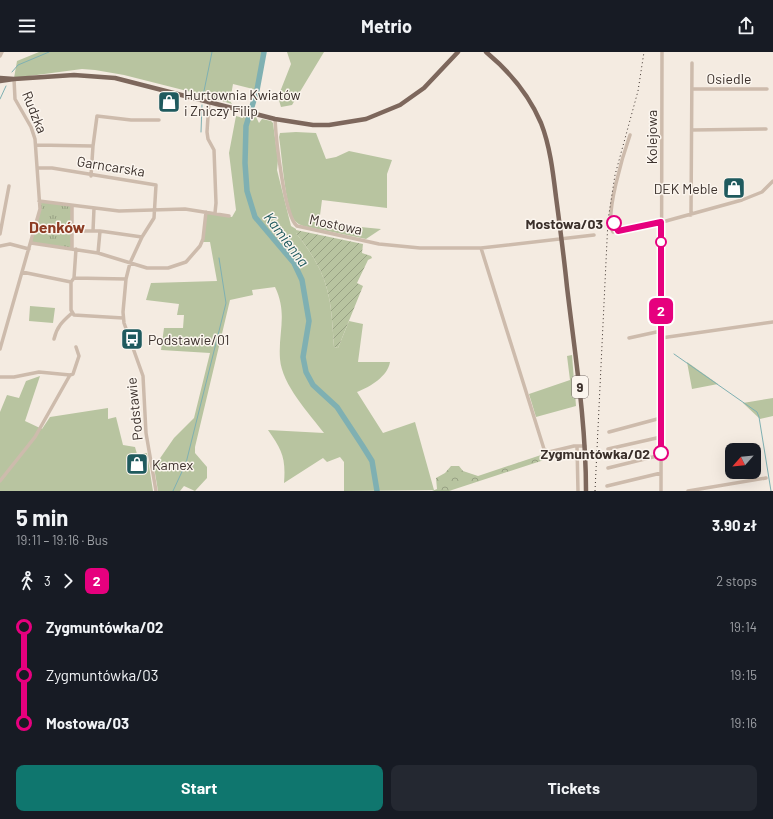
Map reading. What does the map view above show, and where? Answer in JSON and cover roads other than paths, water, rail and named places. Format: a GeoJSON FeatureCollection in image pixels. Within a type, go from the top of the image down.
{"type":"FeatureCollection","features":[{"type":"Feature","properties":{"kind":"main road"},"geometry":{"type":"LineString","coordinates":[[0,78],[74,74],[115,78],[275,119],[313,125],[329,125],[344,124],[374,116],[400,104],[424,88],[458,52]]}},
{"type":"Feature","properties":{"kind":"main road","name":"9"},"geometry":{"type":"LineString","coordinates":[[486,52],[505,69],[520,87],[541,124],[551,162],[582,402],[586,491]]}},
{"type":"Feature","properties":{"kind":"main road"},"geometry":{"type":"LineString","coordinates":[[0,81],[14,78]]}},
{"type":"Feature","properties":{"kind":"street"},"geometry":{"type":"LineString","coordinates":[[0,56],[2,52]]}},
{"type":"Feature","properties":{"kind":"street","name":"Kolejowa"},"geometry":{"type":"LineString","coordinates":[[661,491],[662,52]]}},
{"type":"Feature","properties":{"kind":"street","name":"Osiedle"},"geometry":{"type":"LineString","coordinates":[[691,215],[692,63]]}},
{"type":"Feature","properties":{"kind":"street","name":"Rudzka"},"geometry":{"type":"LineString","coordinates":[[0,349],[40,209],[36,145],[31,127],[15,99],[14,78]]}},
{"type":"Feature","properties":{"kind":"street","name":"Osiedle"},"geometry":{"type":"LineString","coordinates":[[692,89],[767,89]]}},
{"type":"Feature","properties":{"kind":"street"},"geometry":{"type":"LineString","coordinates":[[209,101],[207,132],[208,139],[214,150],[215,213]]}},
{"type":"Feature","properties":{"kind":"street"},"geometry":{"type":"LineString","coordinates":[[91,176],[97,116],[131,120],[159,120]]}},
{"type":"Feature","properties":{"kind":"street","name":"Mostowa"},"geometry":{"type":"LineString","coordinates":[[275,119],[283,190],[292,221],[297,226],[388,246],[426,248],[481,248],[594,235]]}},
{"type":"Feature","properties":{"kind":"street"},"geometry":{"type":"LineString","coordinates":[[692,130],[766,129]]}},
{"type":"Feature","properties":{"kind":"street"},"geometry":{"type":"LineString","coordinates":[[630,135],[614,192],[611,216],[611,227],[613,232],[691,215],[756,196],[773,181]]}},
{"type":"Feature","properties":{"kind":"street"},"geometry":{"type":"LineString","coordinates":[[36,145],[94,146]]}},
{"type":"Feature","properties":{"kind":"street","name":"Garncarska"},"geometry":{"type":"LineString","coordinates":[[37,168],[52,168],[91,176],[154,184],[156,188],[155,210]]}},
{"type":"Feature","properties":{"kind":"street"},"geometry":{"type":"LineString","coordinates":[[0,234],[9,186]]}},
{"type":"Feature","properties":{"kind":"street"},"geometry":{"type":"LineString","coordinates":[[40,201],[119,211],[185,209],[229,216]]}},
{"type":"Feature","properties":{"kind":"street"},"geometry":{"type":"LineString","coordinates":[[72,206],[74,248],[74,278],[70,282],[72,313]]}},
{"type":"Feature","properties":{"kind":"street"},"geometry":{"type":"LineString","coordinates":[[93,231],[94,208]]}},
{"type":"Feature","properties":{"kind":"street"},"geometry":{"type":"LineString","coordinates":[[54,339],[56,331],[65,317],[72,313],[81,316],[123,318],[126,279],[130,263],[142,237],[151,225],[155,210]]}},
{"type":"Feature","properties":{"kind":"street"},"geometry":{"type":"LineString","coordinates":[[31,243],[74,248],[98,253],[155,269],[168,268],[186,262],[202,242],[206,212]]}},
{"type":"Feature","properties":{"kind":"street"},"geometry":{"type":"LineString","coordinates":[[72,231],[100,231],[142,237]]}},
{"type":"Feature","properties":{"kind":"street"},"geometry":{"type":"LineString","coordinates":[[98,253],[100,231]]}},
{"type":"Feature","properties":{"kind":"street"},"geometry":{"type":"LineString","coordinates":[[0,246],[10,244],[29,249]]}},
{"type":"Feature","properties":{"kind":"street"},"geometry":{"type":"LineString","coordinates":[[481,248],[544,449],[549,452],[577,446],[585,446]]}},
{"type":"Feature","properties":{"kind":"street"},"geometry":{"type":"LineString","coordinates":[[22,272],[70,282]]}},
{"type":"Feature","properties":{"kind":"street"},"geometry":{"type":"LineString","coordinates":[[74,278],[126,279]]}},
{"type":"Feature","properties":{"kind":"street","name":"Podstawie"},"geometry":{"type":"LineString","coordinates":[[123,318],[143,376],[149,452],[156,491]]}},
{"type":"Feature","properties":{"kind":"street"},"geometry":{"type":"LineString","coordinates":[[661,338],[773,322]]}},
{"type":"Feature","properties":{"kind":"street"},"geometry":{"type":"LineString","coordinates":[[629,338],[661,331]]}},
{"type":"Feature","properties":{"kind":"street"},"geometry":{"type":"LineString","coordinates":[[0,481],[35,437],[70,375],[73,374],[79,356],[76,347]]}},
{"type":"Feature","properties":{"kind":"street"},"geometry":{"type":"LineString","coordinates":[[0,376],[14,377],[39,372],[70,375]]}},
{"type":"Feature","properties":{"kind":"street"},"geometry":{"type":"LineString","coordinates":[[609,432],[661,418]]}},
{"type":"Feature","properties":{"kind":"street"},"geometry":{"type":"LineString","coordinates":[[608,449],[661,437]]}},
{"type":"Feature","properties":{"kind":"street"},"geometry":{"type":"LineString","coordinates":[[577,446],[578,491]]}},
{"type":"Feature","properties":{"kind":"street"},"geometry":{"type":"LineString","coordinates":[[608,468],[661,455]]}},
{"type":"Feature","properties":{"kind":"street"},"geometry":{"type":"LineString","coordinates":[[608,486],[661,473]]}},
{"type":"Feature","properties":{"kind":"street"},"geometry":{"type":"LineString","coordinates":[[688,491],[766,478]]}},
{"type":"Feature","properties":{"kind":"waterway"},"geometry":{"type":"LineString","coordinates":[[12,72],[18,65],[49,52]]}},
{"type":"Feature","properties":{"kind":"waterway"},"geometry":{"type":"LineString","coordinates":[[203,96],[212,52]]}},
{"type":"Feature","properties":{"kind":"waterway","name":"Kamienna"},"geometry":{"type":"LineString","coordinates":[[264,52],[257,90],[246,126],[245,163],[247,191],[255,217],[294,263],[302,280],[309,321],[303,357],[306,372],[313,385],[337,407],[372,461],[377,491]]}},
{"type":"Feature","properties":{"kind":"waterway"},"geometry":{"type":"LineString","coordinates":[[0,99],[6,86]]}},
{"type":"Feature","properties":{"kind":"waterway"},"geometry":{"type":"LineString","coordinates":[[201,132],[202,105]]}},
{"type":"Feature","properties":{"kind":"waterway"},"geometry":{"type":"LineString","coordinates":[[173,491],[186,463],[226,303],[219,258]]}},
{"type":"Feature","properties":{"kind":"waterway"},"geometry":{"type":"LineString","coordinates":[[674,354],[757,412],[771,491]]}},
{"type":"Feature","properties":{"kind":"railway"},"geometry":{"type":"LineString","coordinates":[[595,491],[608,220],[615,175],[638,91],[644,52]]}},
{"type":"Feature","properties":{"kind":"place","name":"Hurtownia Kwiatów i Zniczy Filip"},"geometry":{"type":"Point","coordinates":[169,102]}},
{"type":"Feature","properties":{"kind":"place","name":"DEK Meble"},"geometry":{"type":"Point","coordinates":[734,188]}},
{"type":"Feature","properties":{"kind":"place","name":"Mostowa/03"},"geometry":{"type":"Point","coordinates":[614,223]}},
{"type":"Feature","properties":{"kind":"place","name":"Podstawie/01"},"geometry":{"type":"Point","coordinates":[132,339]}},
{"type":"Feature","properties":{"kind":"place","name":"Zygmuntówka/02"},"geometry":{"type":"Point","coordinates":[661,453]}},
{"type":"Feature","properties":{"kind":"place","name":"Kamex"},"geometry":{"type":"Point","coordinates":[137,464]}},
{"type":"Feature","properties":{"kind":"district","name":"Denków"},"geometry":{"type":"Point","coordinates":[57,226]}}]}
